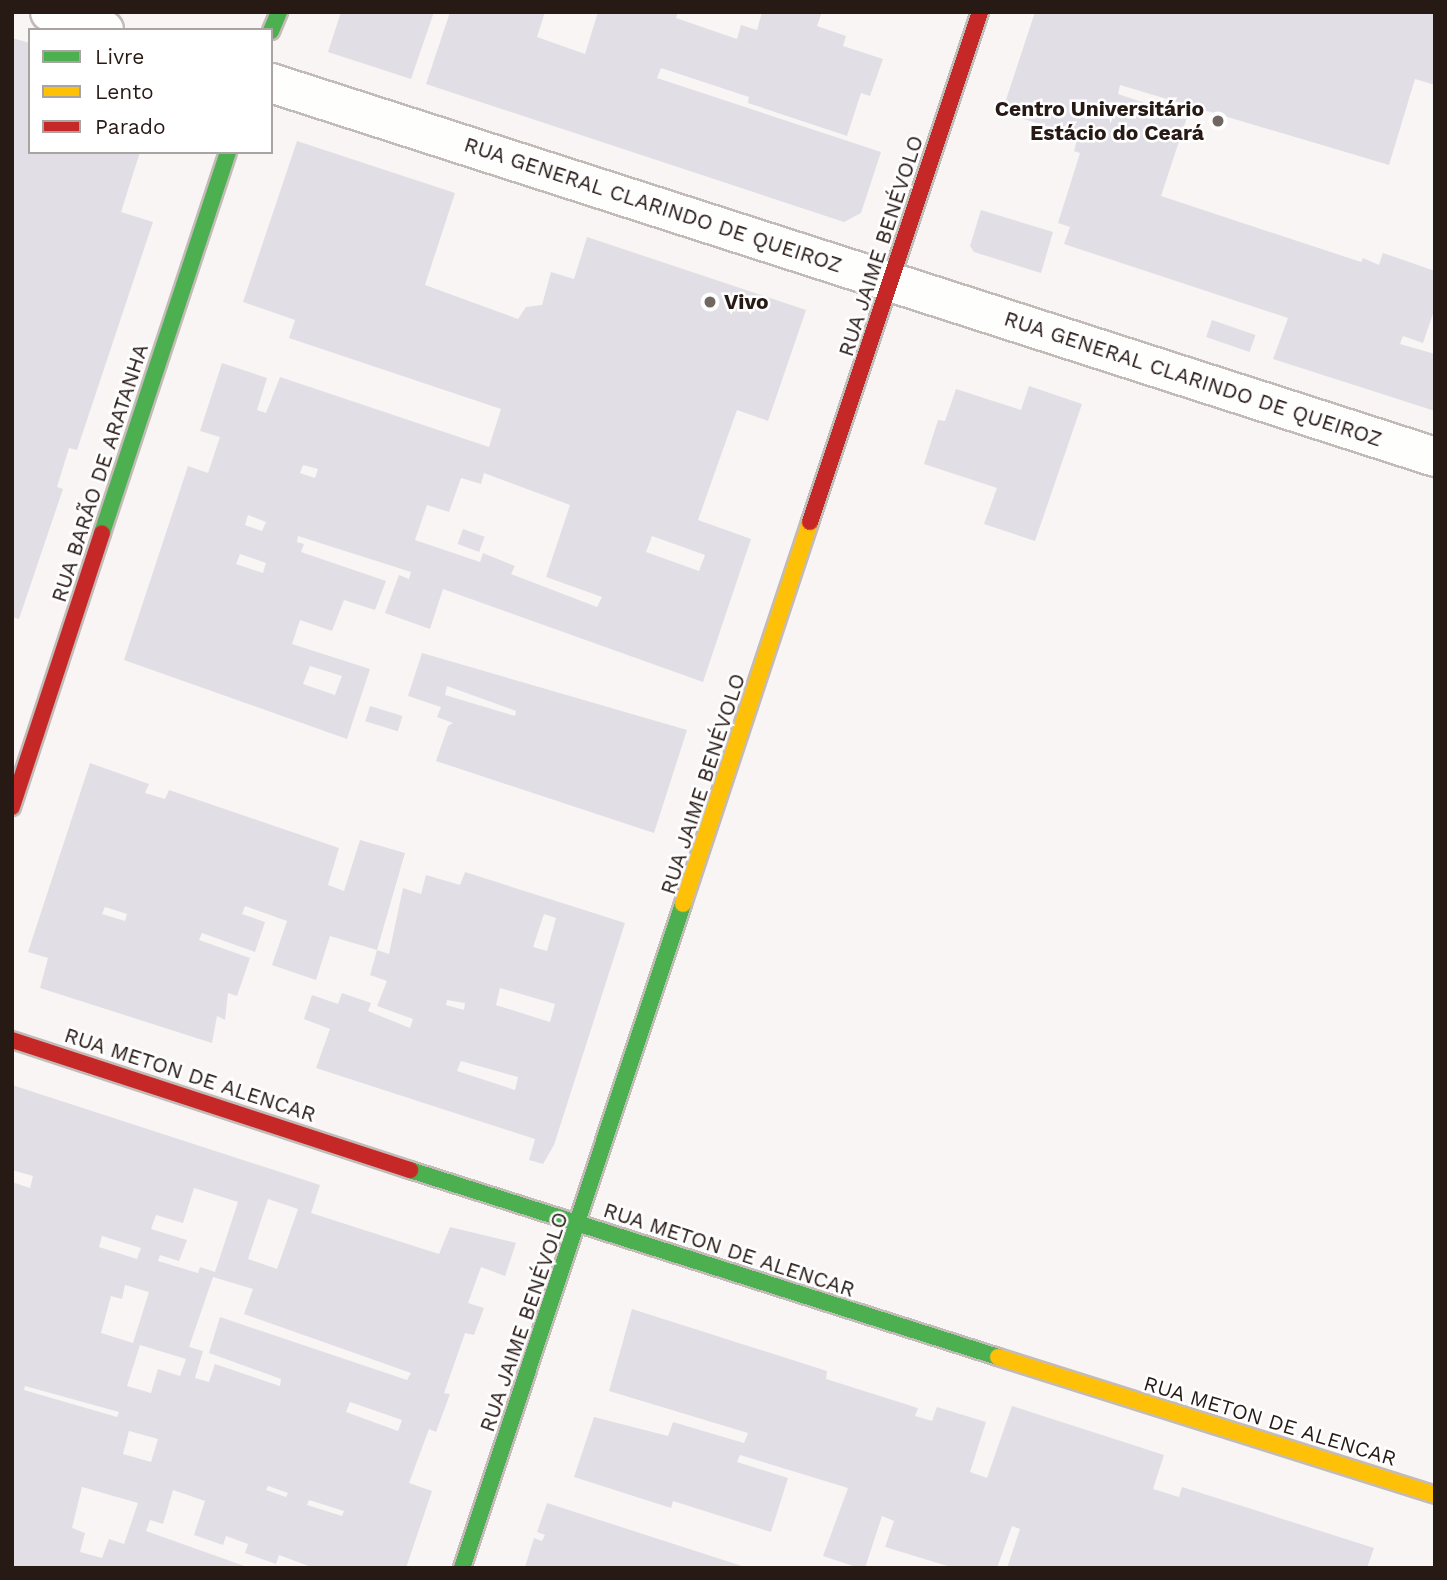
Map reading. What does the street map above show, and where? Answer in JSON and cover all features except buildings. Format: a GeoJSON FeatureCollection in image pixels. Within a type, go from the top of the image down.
{"type":"FeatureCollection","features":[{"type":"Feature","properties":{"kind":"street"},"geometry":{"type":"LineString","coordinates":[[50,12],[98,28]]}},
{"type":"Feature","properties":{"kind":"street","name":"RUA JAIME BENÉVOLO"},"geometry":{"type":"LineString","coordinates":[[462,1568],[579,1224],[980,12]]}},
{"type":"Feature","properties":{"kind":"street","name":"RUA GENERAL CLARINDO DE QUEIROZ"},"geometry":{"type":"LineString","coordinates":[[273,84],[1435,457]]}},
{"type":"Feature","properties":{"kind":"street","name":"RUA BARÃO DE ARATANHA"},"geometry":{"type":"LineString","coordinates":[[12,807],[227,154]]}},
{"type":"Feature","properties":{"kind":"street","name":"RUA METON DE ALENCAR"},"geometry":{"type":"LineString","coordinates":[[12,1040],[579,1224],[1435,1495]]}},
{"type":"Feature","properties":{"kind":"traffic: fast"},"geometry":{"type":"LineString","coordinates":[[272,28],[279,12]]}},
{"type":"Feature","properties":{"kind":"traffic: fast"},"geometry":{"type":"LineString","coordinates":[[102,533],[227,154]]}},
{"type":"Feature","properties":{"kind":"traffic: fast"},"geometry":{"type":"LineString","coordinates":[[462,1568],[683,904]]}},
{"type":"Feature","properties":{"kind":"traffic: fast"},"geometry":{"type":"LineString","coordinates":[[410,1170],[998,1357]]}},
{"type":"Feature","properties":{"kind":"traffic: slow"},"geometry":{"type":"LineString","coordinates":[[683,904],[810,522]]}},
{"type":"Feature","properties":{"kind":"traffic: slow"},"geometry":{"type":"LineString","coordinates":[[998,1357],[1435,1495]]}},
{"type":"Feature","properties":{"kind":"traffic: jam"},"geometry":{"type":"LineString","coordinates":[[810,522],[980,12]]}},
{"type":"Feature","properties":{"kind":"traffic: jam"},"geometry":{"type":"LineString","coordinates":[[12,807],[102,533]]}},
{"type":"Feature","properties":{"kind":"traffic: jam"},"geometry":{"type":"LineString","coordinates":[[12,1040],[410,1170]]}},
{"type":"Feature","properties":{"kind":"place","name":"Centro Universitário Estácio do Ceará"},"geometry":{"type":"Point","coordinates":[1218,121]}},
{"type":"Feature","properties":{"kind":"place","name":"Vivo"},"geometry":{"type":"Point","coordinates":[710,302]}}]}
